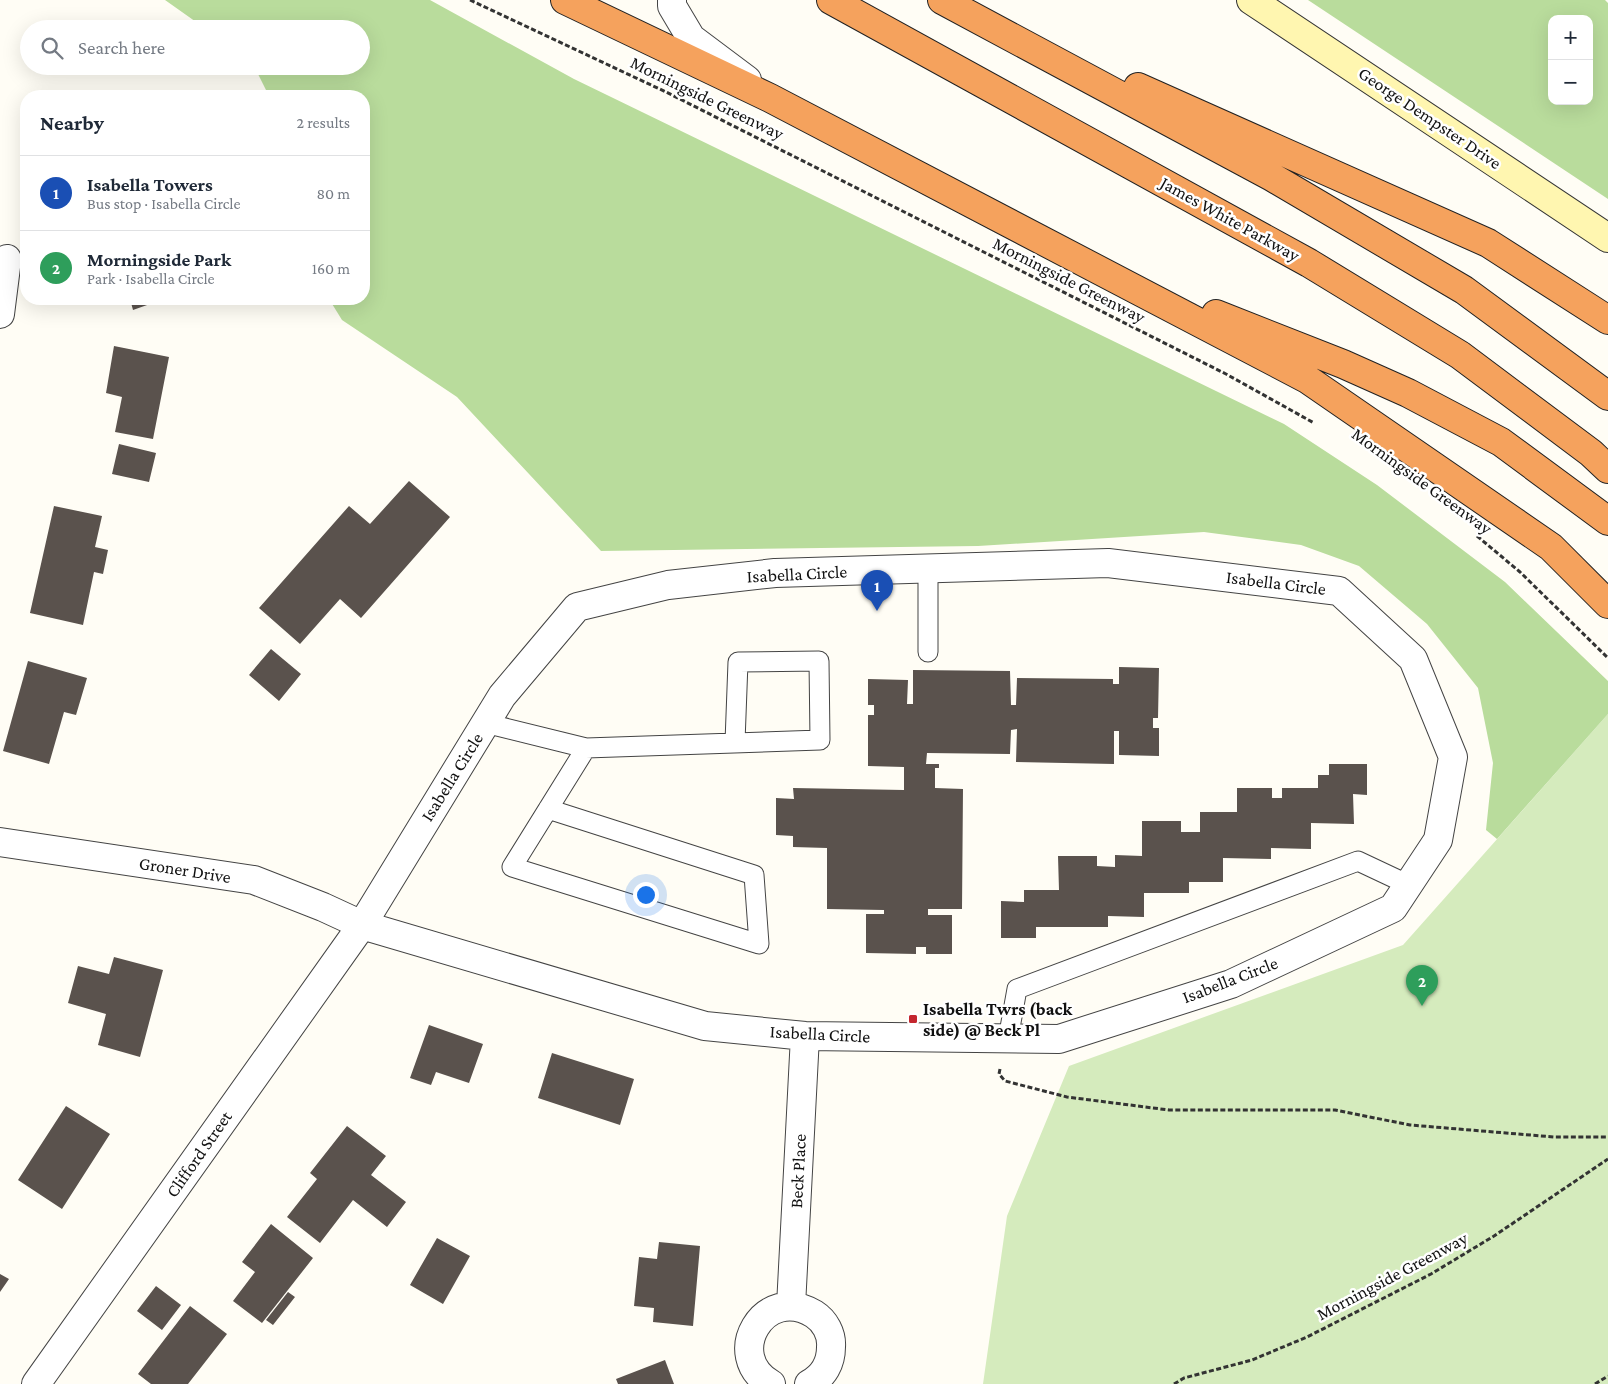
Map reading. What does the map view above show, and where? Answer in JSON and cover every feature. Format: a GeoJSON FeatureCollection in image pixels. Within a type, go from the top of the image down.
{"type":"FeatureCollection","features":[{"type":"Feature","properties":{"kind":"highway"},"geometry":{"type":"LineString","coordinates":[[565,0],[770,98],[1307,379],[1551,548],[1608,604]]}},
{"type":"Feature","properties":{"kind":"highway","name":"James White Parkway"},"geometry":{"type":"LineString","coordinates":[[831,0],[1309,263],[1460,355],[1592,453],[1608,469]]}},
{"type":"Feature","properties":{"kind":"highway"},"geometry":{"type":"LineString","coordinates":[[943,0],[1488,243],[1608,320]]}},
{"type":"Feature","properties":{"kind":"highway"},"geometry":{"type":"LineString","coordinates":[[943,0],[1272,177],[1464,290],[1608,396]]}},
{"type":"Feature","properties":{"kind":"highway"},"geometry":{"type":"LineString","coordinates":[[1082,261],[1343,364],[1408,393],[1501,442],[1608,521]]}},
{"type":"Feature","properties":{"kind":"main road","name":"George Dempster Drive"},"geometry":{"type":"LineString","coordinates":[[1251,0],[1608,238]]}},
{"type":"Feature","properties":{"kind":"street"},"geometry":{"type":"LineString","coordinates":[[672,0],[672,6],[692,38],[770,98]]}},
{"type":"Feature","properties":{"kind":"street"},"geometry":{"type":"LineString","coordinates":[[0,314],[7,259]]}},
{"type":"Feature","properties":{"kind":"street","name":"Isabella Circle"},"geometry":{"type":"LineString","coordinates":[[1108,563],[1339,591],[1414,659],[1453,757],[1438,840],[1393,908],[1231,984],[1059,1039],[805,1036],[705,1026],[362,925],[486,723],[502,696],[576,607],[668,585],[775,573],[1108,563]]}},
{"type":"Feature","properties":{"kind":"street","name":"Groner Drive"},"geometry":{"type":"LineString","coordinates":[[0,842],[254,880],[323,907],[362,925]]}},
{"type":"Feature","properties":{"kind":"street","name":"Clifford Street"},"geometry":{"type":"LineString","coordinates":[[36,1384],[362,925]]}},
{"type":"Feature","properties":{"kind":"street","name":"Beck Place"},"geometry":{"type":"LineString","coordinates":[[791,1306],[805,1036]]}},
{"type":"Feature","properties":{"kind":"street"},"geometry":{"type":"LineString","coordinates":[[771,1384],[758,1373],[752,1363],[749,1351],[750,1340],[753,1329],[769,1312],[791,1306],[806,1309],[818,1316],[827,1328],[832,1341],[831,1356],[826,1369],[817,1380],[809,1384]]}},
{"type":"Feature","properties":{"kind":"lane"},"geometry":{"type":"LineString","coordinates":[[928,568],[928,652]]}},
{"type":"Feature","properties":{"kind":"lane"},"geometry":{"type":"LineString","coordinates":[[486,723],[586,748],[820,740],[819,661],[738,662],[735,742]]}},
{"type":"Feature","properties":{"kind":"lane"},"geometry":{"type":"LineString","coordinates":[[548,809],[754,875],[759,944],[512,867],[548,809],[586,748]]}},
{"type":"Feature","properties":{"kind":"lane"},"geometry":{"type":"LineString","coordinates":[[1008,1039],[1017,989],[1358,861],[1409,885]]}},
{"type":"Feature","properties":{"kind":"path","name":"Morningside Greenway"},"geometry":{"type":"LineString","coordinates":[[470,0],[692,105],[1226,374],[1323,428]]}},
{"type":"Feature","properties":{"kind":"path","name":"Morningside Greenway"},"geometry":{"type":"LineString","coordinates":[[1475,534],[1520,572],[1608,658]]}},
{"type":"Feature","properties":{"kind":"path"},"geometry":{"type":"LineString","coordinates":[[1008,1039],[999,1074],[1005,1081],[1067,1097],[1169,1110],[1335,1110],[1410,1126],[1554,1136],[1608,1137]]}},
{"type":"Feature","properties":{"kind":"path","name":"Morningside Greenway"},"geometry":{"type":"LineString","coordinates":[[1174,1384],[1184,1378],[1252,1360],[1307,1337],[1431,1274],[1494,1236],[1608,1159]]}},
{"type":"Feature","properties":{"kind":"path"},"geometry":{"type":"LineString","coordinates":[[1595,1384],[1608,1376]]}},
{"type":"Feature","properties":{"kind":"green space"},"geometry":{"type":"Polygon","coordinates":[[[165,0],[430,0],[574,79],[1284,424],[1377,485],[1505,582],[1608,681],[1608,714],[1497,839],[1486,830],[1493,763],[1478,688],[1427,624],[1359,566],[1301,545],[1204,532],[978,546],[601,551],[457,397],[342,320],[333,305],[370,305],[370,90],[266,90],[258,75],[370,75],[370,20],[193,20],[165,0]]]}},
{"type":"Feature","properties":{"kind":"green space"},"geometry":{"type":"Polygon","coordinates":[[[1308,0],[1605,0],[1608,3],[1608,199],[1308,0]]]}},
{"type":"Feature","properties":{"kind":"green space"},"geometry":{"type":"Polygon","coordinates":[[[1608,714],[1608,1384],[983,1384],[1007,1216],[1069,1066],[1403,945],[1608,714]]]}},
{"type":"Feature","properties":{"kind":"building"},"geometry":{"type":"Polygon","coordinates":[[[132,305],[147,305],[133,310],[132,305]]]}},
{"type":"Feature","properties":{"kind":"building"},"geometry":{"type":"Polygon","coordinates":[[[114,346],[169,357],[153,439],[115,432],[122,397],[106,393],[114,346]]]}},
{"type":"Feature","properties":{"kind":"building"},"geometry":{"type":"Polygon","coordinates":[[[119,444],[156,453],[149,482],[112,474],[119,444]]]}},
{"type":"Feature","properties":{"kind":"building"},"geometry":{"type":"Polygon","coordinates":[[[409,481],[450,517],[361,618],[340,599],[300,644],[259,608],[349,506],[370,524],[409,481]]]}},
{"type":"Feature","properties":{"kind":"building"},"geometry":{"type":"Polygon","coordinates":[[[54,506],[102,516],[95,547],[108,550],[103,574],[94,572],[83,625],[30,613],[54,506]]]}},
{"type":"Feature","properties":{"kind":"building"},"geometry":{"type":"Polygon","coordinates":[[[271,649],[301,674],[279,701],[249,675],[271,649]]]}},
{"type":"Feature","properties":{"kind":"building"},"geometry":{"type":"Polygon","coordinates":[[[28,661],[87,678],[76,715],[64,712],[49,764],[3,751],[28,661]]]}},
{"type":"Feature","properties":{"kind":"building"},"geometry":{"type":"Polygon","coordinates":[[[1119,667],[1159,668],[1158,718],[1153,718],[1153,728],[1159,728],[1159,756],[1119,755],[1119,731],[1114,731],[1114,764],[1016,762],[1017,729],[1011,730],[1010,754],[927,753],[926,764],[939,764],[939,768],[935,768],[935,788],[963,789],[962,909],[928,909],[928,915],[952,915],[952,954],[926,954],[926,947],[916,947],[916,954],[866,953],[866,914],[884,914],[884,910],[827,909],[827,848],[793,847],[793,836],[776,835],[776,798],[794,799],[793,788],[904,790],[904,767],[868,766],[868,715],[874,715],[874,705],[868,705],[868,679],[908,680],[907,704],[913,704],[913,670],[1010,671],[1011,705],[1016,705],[1017,678],[1113,679],[1113,684],[1119,684],[1119,667]]]}},
{"type":"Feature","properties":{"kind":"building"},"geometry":{"type":"Polygon","coordinates":[[[1329,764],[1367,764],[1367,795],[1353,794],[1354,824],[1311,823],[1311,849],[1271,848],[1271,859],[1223,858],[1223,882],[1189,882],[1189,893],[1144,893],[1144,917],[1108,916],[1108,927],[1036,927],[1036,938],[1001,938],[1001,901],[1024,902],[1024,890],[1059,890],[1058,856],[1097,856],[1097,866],[1115,867],[1115,855],[1142,856],[1142,821],[1181,821],[1181,832],[1200,832],[1200,812],[1237,812],[1237,788],[1272,788],[1272,798],[1282,798],[1282,788],[1318,788],[1318,775],[1329,775],[1329,764]]]}},
{"type":"Feature","properties":{"kind":"building"},"geometry":{"type":"Polygon","coordinates":[[[114,957],[163,970],[140,1057],[98,1045],[106,1014],[68,1003],[78,966],[109,974],[114,957]]]}},
{"type":"Feature","properties":{"kind":"building"},"geometry":{"type":"Polygon","coordinates":[[[429,1025],[483,1044],[469,1083],[436,1072],[431,1085],[410,1078],[429,1025]]]}},
{"type":"Feature","properties":{"kind":"building"},"geometry":{"type":"Polygon","coordinates":[[[552,1053],[634,1079],[620,1125],[538,1098],[552,1053]]]}},
{"type":"Feature","properties":{"kind":"building"},"geometry":{"type":"Polygon","coordinates":[[[66,1106],[110,1134],[62,1209],[18,1180],[66,1106]]]}},
{"type":"Feature","properties":{"kind":"building"},"geometry":{"type":"Polygon","coordinates":[[[347,1126],[386,1156],[371,1175],[406,1202],[387,1227],[353,1200],[320,1243],[287,1217],[317,1179],[310,1173],[347,1126]]]}},
{"type":"Feature","properties":{"kind":"building"},"geometry":{"type":"Polygon","coordinates":[[[271,1224],[313,1258],[262,1323],[233,1301],[255,1272],[242,1262],[271,1224]]]}},
{"type":"Feature","properties":{"kind":"building"},"geometry":{"type":"Polygon","coordinates":[[[437,1238],[470,1256],[443,1304],[410,1285],[437,1238]]]}},
{"type":"Feature","properties":{"kind":"building"},"geometry":{"type":"Polygon","coordinates":[[[659,1242],[700,1246],[693,1326],[653,1322],[654,1308],[634,1306],[639,1257],[657,1259],[659,1242]]]}},
{"type":"Feature","properties":{"kind":"building"},"geometry":{"type":"Polygon","coordinates":[[[0,1274],[9,1279],[0,1292],[0,1274]]]}},
{"type":"Feature","properties":{"kind":"building"},"geometry":{"type":"Polygon","coordinates":[[[156,1286],[181,1305],[162,1330],[137,1311],[156,1286]]]}},
{"type":"Feature","properties":{"kind":"building"},"geometry":{"type":"Polygon","coordinates":[[[288,1292],[295,1297],[273,1325],[266,1320],[288,1292]]]}},
{"type":"Feature","properties":{"kind":"building"},"geometry":{"type":"Polygon","coordinates":[[[190,1306],[227,1334],[188,1384],[151,1384],[138,1374],[190,1306]]]}},
{"type":"Feature","properties":{"kind":"building"},"geometry":{"type":"Polygon","coordinates":[[[665,1360],[674,1384],[618,1384],[616,1379],[665,1360]]]}},
{"type":"Feature","properties":{"kind":"place","name":"Isabella Towers"},"geometry":{"type":"Point","coordinates":[877,611]}},
{"type":"Feature","properties":{"kind":"place","name":"Morningside Park"},"geometry":{"type":"Point","coordinates":[1422,1006]}},
{"type":"Feature","properties":{"kind":"place","name":"Isabella Twrs (back side) @ Beck Pl"},"geometry":{"type":"Point","coordinates":[913,1019]}}]}
